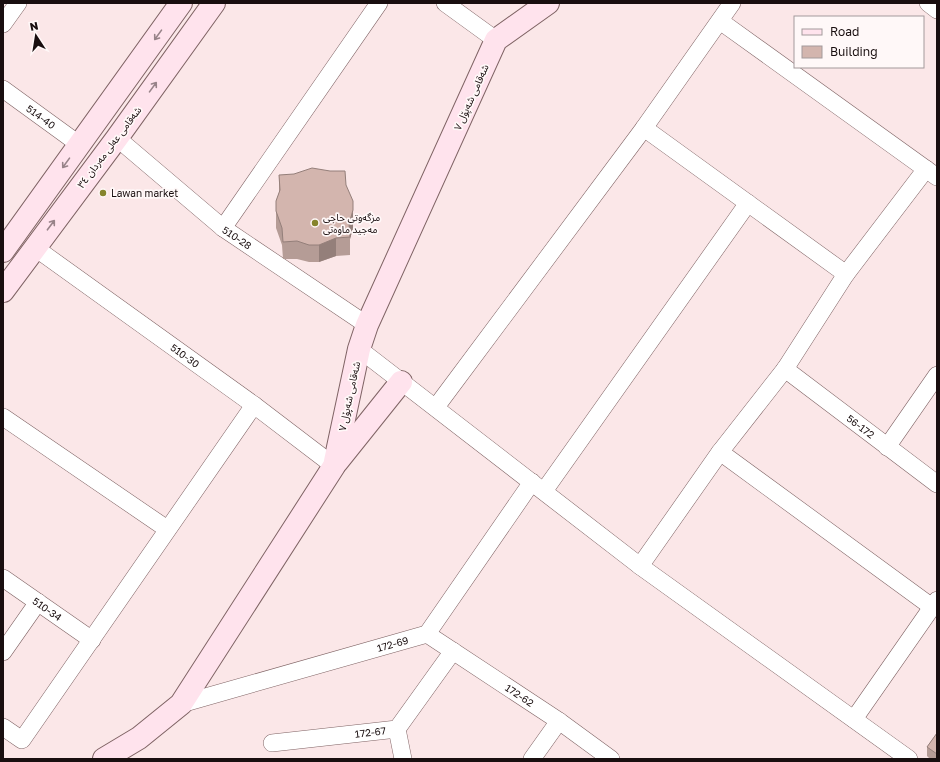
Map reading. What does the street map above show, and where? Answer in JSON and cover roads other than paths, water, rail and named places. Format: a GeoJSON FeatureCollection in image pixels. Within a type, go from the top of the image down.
{"type":"FeatureCollection","features":[{"type":"Feature","properties":{"kind":"street"},"geometry":{"type":"LineString","coordinates":[[3,24],[18,3]]}},
{"type":"Feature","properties":{"kind":"street"},"geometry":{"type":"LineString","coordinates":[[3,250],[181,3]]}},
{"type":"Feature","properties":{"kind":"street","name":"شەقامی عەلی مەردان ٣٤"},"geometry":{"type":"LineString","coordinates":[[3,291],[34,247],[117,138],[214,3]]}},
{"type":"Feature","properties":{"kind":"street"},"geometry":{"type":"LineString","coordinates":[[223,228],[379,3]]}},
{"type":"Feature","properties":{"kind":"street"},"geometry":{"type":"LineString","coordinates":[[445,3],[496,40],[548,3]]}},
{"type":"Feature","properties":{"kind":"street"},"geometry":{"type":"LineString","coordinates":[[436,407],[644,128],[732,3]]}},
{"type":"Feature","properties":{"kind":"street"},"geometry":{"type":"LineString","coordinates":[[928,3],[937,10]]}},
{"type":"Feature","properties":{"kind":"street"},"geometry":{"type":"LineString","coordinates":[[640,566],[720,452],[785,369],[846,274],[932,173],[720,21]]}},
{"type":"Feature","properties":{"kind":"street","name":"شەقامی شەپۆل ٧"},"geometry":{"type":"LineString","coordinates":[[104,759],[139,738],[181,704],[334,466],[358,349],[367,325],[496,40]]}},
{"type":"Feature","properties":{"kind":"street","name":"514-40"},"geometry":{"type":"LineString","coordinates":[[3,89],[80,145]]}},
{"type":"Feature","properties":{"kind":"street"},"geometry":{"type":"LineString","coordinates":[[644,128],[846,274]]}},
{"type":"Feature","properties":{"kind":"street","name":"510-28"},"geometry":{"type":"LineString","coordinates":[[117,138],[223,228],[367,325]]}},
{"type":"Feature","properties":{"kind":"street"},"geometry":{"type":"LineString","coordinates":[[427,634],[538,487],[748,203]]}},
{"type":"Feature","properties":{"kind":"street","name":"510-30"},"geometry":{"type":"LineString","coordinates":[[34,247],[254,406],[334,466]]}},
{"type":"Feature","properties":{"kind":"street"},"geometry":{"type":"LineString","coordinates":[[358,349],[436,407],[640,566],[854,718],[908,759]]}},
{"type":"Feature","properties":{"kind":"street","name":"56-172"},"geometry":{"type":"LineString","coordinates":[[785,369],[937,484]]}},
{"type":"Feature","properties":{"kind":"street"},"geometry":{"type":"LineString","coordinates":[[887,447],[937,376]]}},
{"type":"Feature","properties":{"kind":"street"},"geometry":{"type":"LineString","coordinates":[[334,466],[401,382]]}},
{"type":"Feature","properties":{"kind":"street"},"geometry":{"type":"LineString","coordinates":[[3,727],[22,740],[167,529],[254,406]]}},
{"type":"Feature","properties":{"kind":"street"},"geometry":{"type":"LineString","coordinates":[[3,417],[167,529]]}},
{"type":"Feature","properties":{"kind":"street"},"geometry":{"type":"LineString","coordinates":[[720,452],[935,604],[854,718]]}},
{"type":"Feature","properties":{"kind":"street","name":"510-34"},"geometry":{"type":"LineString","coordinates":[[3,578],[92,640]]}},
{"type":"Feature","properties":{"kind":"street"},"geometry":{"type":"LineString","coordinates":[[3,652],[38,602]]}},
{"type":"Feature","properties":{"kind":"street","name":"172-69"},"geometry":{"type":"LineString","coordinates":[[181,704],[427,634]]}},
{"type":"Feature","properties":{"kind":"street","name":"172-62"},"geometry":{"type":"LineString","coordinates":[[427,634],[559,721],[611,759]]}},
{"type":"Feature","properties":{"kind":"street","name":"172-67"},"geometry":{"type":"LineString","coordinates":[[272,743],[396,728],[453,651]]}},
{"type":"Feature","properties":{"kind":"street"},"geometry":{"type":"LineString","coordinates":[[532,759],[559,721]]}},
{"type":"Feature","properties":{"kind":"street"},"geometry":{"type":"LineString","coordinates":[[396,728],[403,759]]}},
{"type":"Feature","properties":{"kind":"place","name":"Lawan market"},"geometry":{"type":"Point","coordinates":[103,193]}},
{"type":"Feature","properties":{"kind":"place","name":"مزگەوتی حاجی مەجید ماوەتی"},"geometry":{"type":"Point","coordinates":[315,223]}}]}
